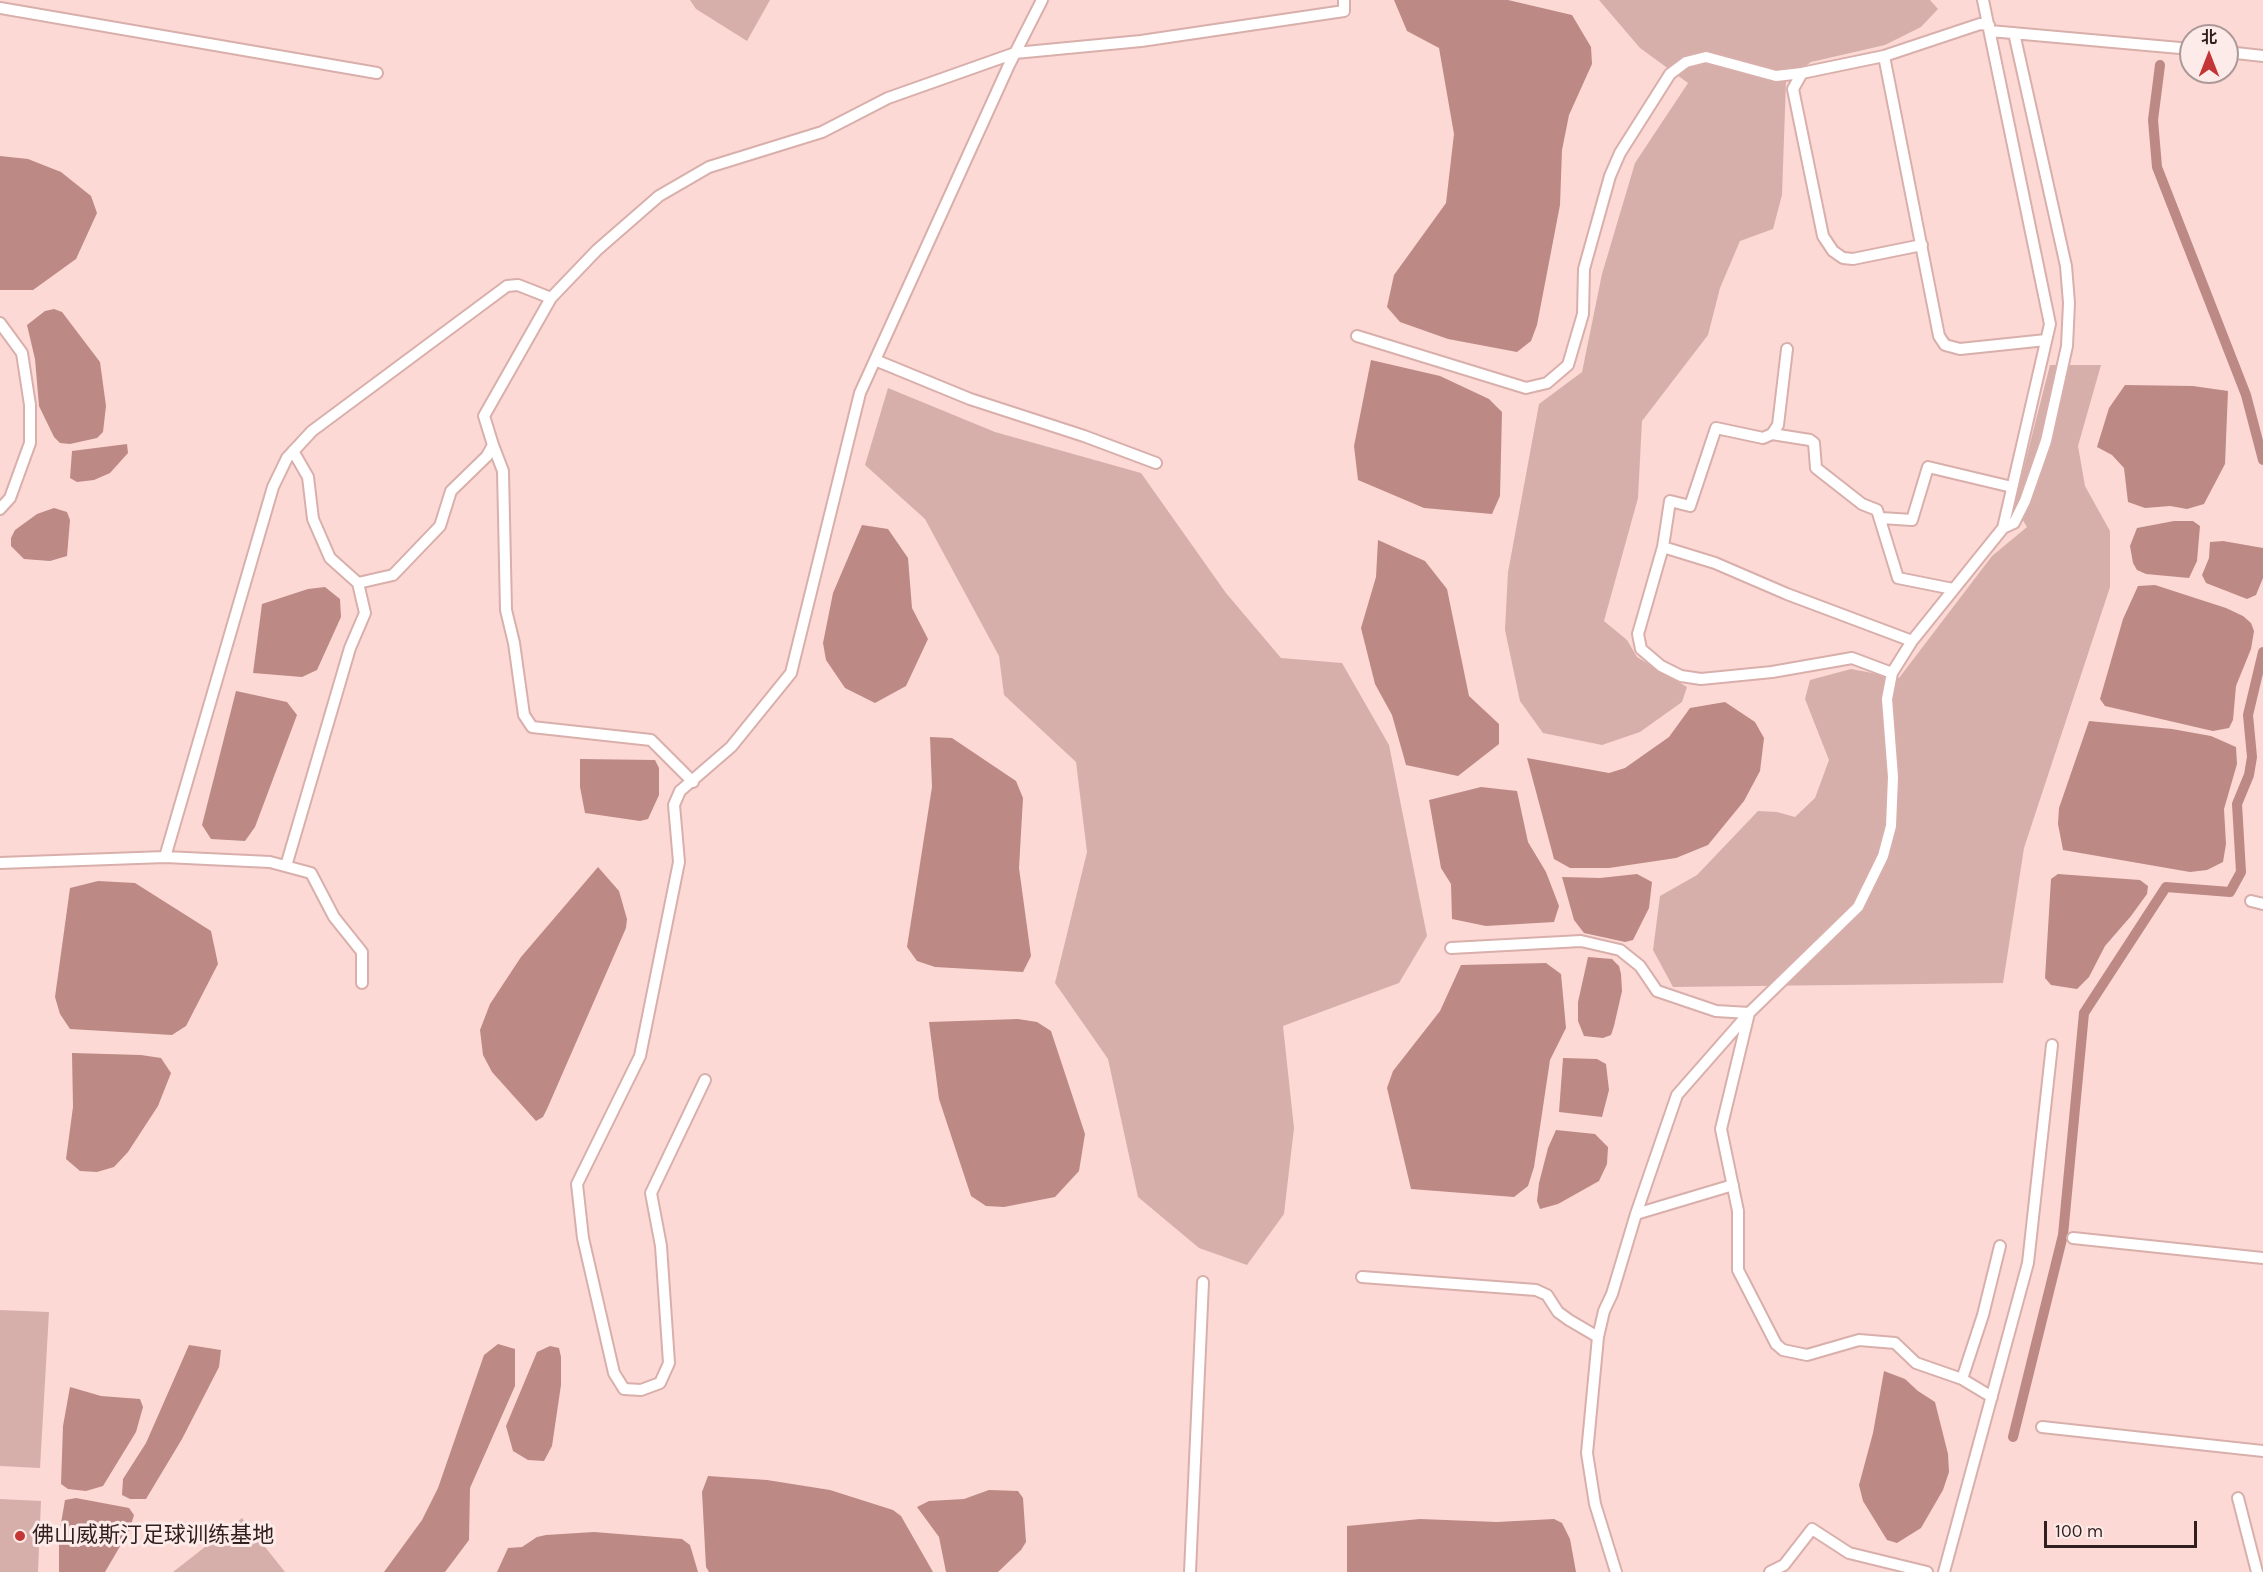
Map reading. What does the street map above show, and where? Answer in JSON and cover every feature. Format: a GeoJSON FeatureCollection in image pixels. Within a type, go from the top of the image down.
{"type":"FeatureCollection","features":[{"type":"Feature","properties":{"kind":"street"},"geometry":{"type":"LineString","coordinates":[[705,1080],[651,1193],[661,1246],[669,1363],[660,1383],[641,1390],[624,1389],[614,1373],[583,1238],[577,1184],[640,1056],[679,862],[674,805],[681,790],[731,747],[791,673],[860,393],[1015,53],[1042,0]]}},
{"type":"Feature","properties":{"kind":"street"},"geometry":{"type":"LineString","coordinates":[[693,782],[651,740],[532,727],[524,715],[514,643],[506,610],[503,471],[484,416],[551,298],[597,250],[659,196],[709,167],[822,132],[888,98],[1015,53],[1141,41],[1344,11],[1344,0]]}},
{"type":"Feature","properties":{"kind":"street"},"geometry":{"type":"LineString","coordinates":[[1617,1572],[1594,1504],[1587,1453],[1598,1337],[1636,1214],[1677,1095],[1749,1012],[1857,907],[1883,855],[1891,826],[1893,777],[1887,699],[1892,673],[1912,640],[2002,528],[2050,324],[1983,0]]}},
{"type":"Feature","properties":{"kind":"street"},"geometry":{"type":"LineString","coordinates":[[0,8],[377,73]]}},
{"type":"Feature","properties":{"kind":"street"},"geometry":{"type":"LineString","coordinates":[[1357,336],[1526,388],[1547,383],[1568,365],[1583,314],[1584,269],[1610,176],[1620,153],[1670,74],[1686,62],[1706,57],[1776,76],[1802,73],[1884,56],[1980,24],[2014,33],[2179,48]]}},
{"type":"Feature","properties":{"kind":"street"},"geometry":{"type":"LineString","coordinates":[[2002,528],[2014,523],[2025,501],[2046,441],[2067,346],[2069,303],[2066,266],[2014,33]]}},
{"type":"Feature","properties":{"kind":"street"},"geometry":{"type":"LineString","coordinates":[[2239,53],[2263,56]]}},
{"type":"Feature","properties":{"kind":"street"},"geometry":{"type":"LineString","coordinates":[[1884,56],[1939,336],[1945,345],[1960,349],[2046,340]]}},
{"type":"Feature","properties":{"kind":"street"},"geometry":{"type":"LineString","coordinates":[[1802,73],[1793,89],[1823,236],[1843,258],[1853,260],[1922,245]]}},
{"type":"Feature","properties":{"kind":"street"},"geometry":{"type":"LineString","coordinates":[[165,857],[273,487],[286,458],[312,431],[507,285],[518,285],[551,298]]}},
{"type":"Feature","properties":{"kind":"street"},"geometry":{"type":"LineString","coordinates":[[0,322],[21,353],[30,405],[30,443],[10,498],[0,509]]}},
{"type":"Feature","properties":{"kind":"street"},"geometry":{"type":"LineString","coordinates":[[1772,434],[1778,425],[1787,349]]}},
{"type":"Feature","properties":{"kind":"street"},"geometry":{"type":"LineString","coordinates":[[875,360],[970,399],[1084,436],[1156,463]]}},
{"type":"Feature","properties":{"kind":"street"},"geometry":{"type":"LineString","coordinates":[[1892,673],[1852,657],[1772,672],[1701,679],[1681,676],[1661,666],[1641,649],[1638,634],[1663,547],[1670,501],[1690,506],[1716,428],[1762,438],[1772,434],[1810,440],[1814,443],[1816,468],[1862,504],[1877,510],[1898,578],[1953,589]]}},
{"type":"Feature","properties":{"kind":"street"},"geometry":{"type":"LineString","coordinates":[[358,583],[393,575],[440,526],[451,491],[487,456],[493,445]]}},
{"type":"Feature","properties":{"kind":"street"},"geometry":{"type":"LineString","coordinates":[[286,866],[350,648],[365,613],[358,583],[330,558],[313,519],[308,477],[293,450]]}},
{"type":"Feature","properties":{"kind":"street"},"geometry":{"type":"LineString","coordinates":[[1881,518],[1912,520],[1928,467],[2012,487]]}},
{"type":"Feature","properties":{"kind":"street"},"geometry":{"type":"LineString","coordinates":[[1663,547],[1715,563],[1787,594],[1912,640]]}},
{"type":"Feature","properties":{"kind":"street"},"geometry":{"type":"LineString","coordinates":[[0,863],[165,857],[270,862],[311,873],[334,917],[362,952],[362,982]]}},
{"type":"Feature","properties":{"kind":"street"},"geometry":{"type":"LineString","coordinates":[[2251,901],[2263,904]]}},
{"type":"Feature","properties":{"kind":"street"},"geometry":{"type":"LineString","coordinates":[[1451,948],[1581,941],[1620,950],[1640,966],[1656,991],[1716,1011],[1749,1012]]}},
{"type":"Feature","properties":{"kind":"street"},"geometry":{"type":"LineString","coordinates":[[1749,1012],[1721,1129],[1738,1211],[1738,1270],[1776,1344],[1783,1350],[1807,1355],[1859,1340],[1895,1343],[1916,1363],[1962,1379],[1992,1397]]}},
{"type":"Feature","properties":{"kind":"street"},"geometry":{"type":"LineString","coordinates":[[1944,1572],[2028,1263],[2052,1045]]}},
{"type":"Feature","properties":{"kind":"street"},"geometry":{"type":"LineString","coordinates":[[1636,1214],[1733,1185]]}},
{"type":"Feature","properties":{"kind":"street"},"geometry":{"type":"LineString","coordinates":[[2073,1238],[2263,1258]]}},
{"type":"Feature","properties":{"kind":"street"},"geometry":{"type":"LineString","coordinates":[[1962,1379],[1983,1315],[2000,1246]]}},
{"type":"Feature","properties":{"kind":"street"},"geometry":{"type":"LineString","coordinates":[[1362,1277],[1536,1290],[1547,1295],[1558,1312],[1598,1337]]}},
{"type":"Feature","properties":{"kind":"street"},"geometry":{"type":"LineString","coordinates":[[1190,1572],[1203,1282]]}},
{"type":"Feature","properties":{"kind":"street"},"geometry":{"type":"LineString","coordinates":[[2042,1427],[2263,1451]]}},
{"type":"Feature","properties":{"kind":"street"},"geometry":{"type":"LineString","coordinates":[[2238,1498],[2257,1572]]}},
{"type":"Feature","properties":{"kind":"street"},"geometry":{"type":"LineString","coordinates":[[1770,1572],[1784,1565],[1812,1529],[1849,1552],[1927,1572]]}},
{"type":"Feature","properties":{"kind":"shaded area"},"geometry":{"type":"Polygon","coordinates":[[[690,0],[770,0],[747,41],[696,9],[690,0]]]}},
{"type":"Feature","properties":{"kind":"shaded area"},"geometry":{"type":"Polygon","coordinates":[[[1394,0],[1508,0],[1572,15],[1591,47],[1592,64],[1569,115],[1562,150],[1560,205],[1537,325],[1531,341],[1517,352],[1448,339],[1400,322],[1387,307],[1394,275],[1446,203],[1454,134],[1439,48],[1407,31],[1394,0]]]}},
{"type":"Feature","properties":{"kind":"shaded area"},"geometry":{"type":"Polygon","coordinates":[[[1599,0],[1930,0],[1938,9],[1921,27],[1885,45],[1811,62],[1786,81],[1782,195],[1773,229],[1740,241],[1720,288],[1708,335],[1642,421],[1638,498],[1604,621],[1627,640],[1637,657],[1687,687],[1682,702],[1640,732],[1602,745],[1543,733],[1520,701],[1505,630],[1508,572],[1539,404],[1582,372],[1602,274],[1635,163],[1688,83],[1640,48],[1599,0]]]}},
{"type":"Feature","properties":{"kind":"shaded area"},"geometry":{"type":"Polygon","coordinates":[[[0,156],[28,159],[61,172],[91,196],[97,213],[76,259],[33,290],[0,290],[0,156]]]}},
{"type":"Feature","properties":{"kind":"shaded area"},"geometry":{"type":"Polygon","coordinates":[[[54,309],[62,312],[100,362],[106,406],[103,432],[97,438],[70,444],[60,443],[54,437],[39,406],[35,359],[27,325],[45,311],[54,309]]]}},
{"type":"Feature","properties":{"kind":"shaded area"},"geometry":{"type":"Polygon","coordinates":[[[1371,360],[1440,376],[1489,399],[1502,412],[1500,496],[1492,514],[1424,508],[1358,480],[1354,446],[1371,360]]]}},
{"type":"Feature","properties":{"kind":"shaded area"},"geometry":{"type":"Polygon","coordinates":[[[2050,365],[2101,365],[2078,446],[2085,486],[2110,531],[2110,587],[2024,848],[2003,983],[1673,987],[1653,950],[1660,896],[1697,875],[1758,811],[1777,812],[1795,817],[1815,798],[1829,760],[1805,699],[1810,680],[1851,669],[1899,678],[1992,556],[2027,527],[2014,506],[2050,365]]]}},
{"type":"Feature","properties":{"kind":"shaded area"},"geometry":{"type":"Polygon","coordinates":[[[2125,385],[2193,386],[2228,391],[2225,464],[2204,504],[2187,509],[2170,506],[2145,508],[2128,502],[2124,468],[2112,455],[2097,447],[2109,408],[2125,385]]]}},
{"type":"Feature","properties":{"kind":"shaded area"},"geometry":{"type":"Polygon","coordinates":[[[888,388],[995,432],[1141,473],[1226,593],[1281,658],[1342,663],[1389,745],[1427,936],[1399,983],[1283,1026],[1294,1128],[1284,1214],[1247,1265],[1199,1248],[1138,1197],[1108,1059],[1055,983],[1087,852],[1076,762],[1004,695],[999,656],[925,519],[865,465],[888,388]]]}},
{"type":"Feature","properties":{"kind":"shaded area"},"geometry":{"type":"Polygon","coordinates":[[[127,444],[128,453],[110,473],[94,480],[77,482],[70,478],[72,451],[127,444]]]}},
{"type":"Feature","properties":{"kind":"shaded area"},"geometry":{"type":"Polygon","coordinates":[[[54,508],[67,512],[70,520],[67,556],[50,561],[24,559],[11,546],[11,538],[15,530],[37,514],[54,508]]]}},
{"type":"Feature","properties":{"kind":"shaded area"},"geometry":{"type":"Polygon","coordinates":[[[2174,521],[2193,521],[2200,526],[2197,561],[2189,578],[2146,574],[2137,570],[2133,563],[2130,546],[2137,528],[2174,521]]]}},
{"type":"Feature","properties":{"kind":"shaded area"},"geometry":{"type":"Polygon","coordinates":[[[862,525],[888,529],[908,558],[912,608],[928,639],[906,686],[875,703],[845,688],[826,660],[823,643],[833,593],[862,525]]]}},
{"type":"Feature","properties":{"kind":"shaded area"},"geometry":{"type":"Polygon","coordinates":[[[1378,540],[1425,561],[1447,589],[1469,696],[1499,724],[1499,744],[1458,776],[1406,765],[1392,715],[1375,684],[1361,628],[1376,577],[1378,540]]]}},
{"type":"Feature","properties":{"kind":"shaded area"},"geometry":{"type":"Polygon","coordinates":[[[2223,541],[2263,548],[2263,578],[2256,595],[2247,599],[2206,583],[2202,575],[2209,558],[2210,542],[2223,541]]]}},
{"type":"Feature","properties":{"kind":"shaded area"},"geometry":{"type":"Polygon","coordinates":[[[2155,585],[2226,608],[2243,616],[2251,623],[2254,631],[2251,649],[2236,686],[2233,720],[2229,728],[2213,731],[2204,729],[2105,706],[2100,699],[2123,619],[2138,586],[2155,585]]]}},
{"type":"Feature","properties":{"kind":"shaded area"},"geometry":{"type":"Polygon","coordinates":[[[325,587],[340,599],[341,617],[317,670],[302,677],[253,673],[262,604],[308,589],[325,587]]]}},
{"type":"Feature","properties":{"kind":"shaded area"},"geometry":{"type":"Polygon","coordinates":[[[236,691],[287,702],[297,715],[255,827],[245,841],[211,839],[202,825],[236,691]]]}},
{"type":"Feature","properties":{"kind":"shaded area"},"geometry":{"type":"Polygon","coordinates":[[[1725,702],[1755,722],[1764,738],[1760,771],[1744,801],[1708,845],[1676,858],[1609,868],[1570,868],[1554,859],[1527,758],[1609,773],[1625,768],[1669,737],[1690,708],[1725,702]]]}},
{"type":"Feature","properties":{"kind":"shaded area"},"geometry":{"type":"Polygon","coordinates":[[[2089,721],[2172,729],[2211,736],[2236,747],[2237,764],[2224,809],[2226,844],[2223,862],[2207,870],[2190,872],[2063,850],[2058,824],[2059,808],[2089,721]]]}},
{"type":"Feature","properties":{"kind":"shaded area"},"geometry":{"type":"Polygon","coordinates":[[[930,737],[952,738],[1016,781],[1023,798],[1019,868],[1031,956],[1023,972],[935,967],[917,961],[907,947],[932,787],[930,737]]]}},
{"type":"Feature","properties":{"kind":"shaded area"},"geometry":{"type":"Polygon","coordinates":[[[580,759],[655,760],[659,768],[659,795],[648,819],[640,821],[585,813],[580,787],[580,759]]]}},
{"type":"Feature","properties":{"kind":"shaded area"},"geometry":{"type":"Polygon","coordinates":[[[1481,787],[1517,791],[1528,842],[1546,872],[1559,906],[1554,922],[1486,926],[1452,919],[1451,884],[1441,868],[1429,800],[1481,787]]]}},
{"type":"Feature","properties":{"kind":"shaded area"},"geometry":{"type":"Polygon","coordinates":[[[598,867],[619,891],[627,919],[626,928],[547,1109],[543,1117],[536,1121],[492,1072],[483,1055],[480,1030],[490,1004],[521,957],[598,867]]]}},
{"type":"Feature","properties":{"kind":"shaded area"},"geometry":{"type":"Polygon","coordinates":[[[1637,874],[1652,882],[1649,908],[1633,940],[1625,942],[1584,933],[1574,920],[1562,877],[1600,878],[1637,874]]]}},
{"type":"Feature","properties":{"kind":"shaded area"},"geometry":{"type":"Polygon","coordinates":[[[2058,874],[2140,880],[2148,886],[2147,894],[2105,946],[2089,977],[2077,989],[2051,985],[2045,978],[2051,879],[2058,874]]]}},
{"type":"Feature","properties":{"kind":"shaded area"},"geometry":{"type":"Polygon","coordinates":[[[98,881],[135,883],[211,931],[218,964],[186,1026],[172,1035],[70,1029],[60,1014],[55,997],[70,888],[98,881]]]}},
{"type":"Feature","properties":{"kind":"shaded area"},"geometry":{"type":"Polygon","coordinates":[[[1588,957],[1612,959],[1619,966],[1621,974],[1622,991],[1614,1026],[1611,1035],[1603,1038],[1584,1036],[1578,1021],[1578,1002],[1588,957]]]}},
{"type":"Feature","properties":{"kind":"shaded area"},"geometry":{"type":"Polygon","coordinates":[[[1546,963],[1561,974],[1566,1028],[1550,1060],[1534,1167],[1528,1186],[1514,1197],[1411,1189],[1387,1088],[1393,1071],[1440,1011],[1461,965],[1546,963]]]}},
{"type":"Feature","properties":{"kind":"shaded area"},"geometry":{"type":"Polygon","coordinates":[[[1018,1019],[1037,1022],[1051,1031],[1085,1134],[1079,1171],[1055,1197],[1004,1207],[986,1206],[971,1196],[939,1099],[929,1022],[1018,1019]]]}},
{"type":"Feature","properties":{"kind":"shaded area"},"geometry":{"type":"Polygon","coordinates":[[[72,1053],[141,1055],[161,1058],[171,1073],[158,1106],[128,1152],[114,1167],[97,1172],[80,1171],[66,1159],[73,1107],[72,1053]]]}},
{"type":"Feature","properties":{"kind":"shaded area"},"geometry":{"type":"Polygon","coordinates":[[[1563,1058],[1597,1059],[1606,1064],[1609,1090],[1602,1117],[1559,1112],[1563,1058]]]}},
{"type":"Feature","properties":{"kind":"shaded area"},"geometry":{"type":"Polygon","coordinates":[[[1556,1130],[1595,1134],[1608,1147],[1607,1164],[1599,1181],[1558,1204],[1540,1209],[1537,1201],[1539,1183],[1548,1148],[1556,1130]]]}},
{"type":"Feature","properties":{"kind":"shaded area"},"geometry":{"type":"Polygon","coordinates":[[[0,1310],[49,1312],[40,1468],[0,1466],[0,1310]]]}},
{"type":"Feature","properties":{"kind":"shaded area"},"geometry":{"type":"Polygon","coordinates":[[[498,1344],[515,1349],[515,1386],[470,1488],[469,1540],[445,1572],[384,1572],[422,1520],[438,1488],[484,1355],[498,1344]]]}},
{"type":"Feature","properties":{"kind":"shaded area"},"geometry":{"type":"Polygon","coordinates":[[[189,1345],[221,1350],[219,1367],[182,1439],[146,1499],[130,1499],[122,1495],[123,1479],[146,1443],[189,1345]]]}},
{"type":"Feature","properties":{"kind":"shaded area"},"geometry":{"type":"Polygon","coordinates":[[[550,1346],[559,1348],[561,1357],[561,1385],[552,1446],[544,1461],[528,1460],[513,1451],[506,1426],[537,1352],[550,1346]]]}},
{"type":"Feature","properties":{"kind":"shaded area"},"geometry":{"type":"Polygon","coordinates":[[[1884,1371],[1905,1379],[1935,1402],[1948,1454],[1949,1472],[1943,1490],[1921,1528],[1897,1543],[1887,1540],[1863,1501],[1859,1485],[1873,1433],[1884,1371]]]}},
{"type":"Feature","properties":{"kind":"shaded area"},"geometry":{"type":"Polygon","coordinates":[[[70,1387],[101,1396],[140,1399],[143,1407],[136,1432],[103,1486],[86,1491],[68,1489],[61,1484],[63,1426],[70,1387]]]}},
{"type":"Feature","properties":{"kind":"shaded area"},"geometry":{"type":"Polygon","coordinates":[[[708,1476],[767,1480],[830,1490],[893,1510],[901,1516],[933,1572],[709,1572],[706,1567],[702,1492],[708,1476]]]}},
{"type":"Feature","properties":{"kind":"shaded area"},"geometry":{"type":"Polygon","coordinates":[[[989,1490],[1018,1491],[1023,1498],[1026,1542],[1021,1550],[998,1572],[946,1572],[939,1537],[917,1507],[929,1501],[964,1499],[989,1490]]]}},
{"type":"Feature","properties":{"kind":"shaded area"},"geometry":{"type":"Polygon","coordinates":[[[76,1498],[129,1508],[134,1515],[129,1531],[105,1572],[59,1572],[59,1535],[65,1500],[76,1498]]]}},
{"type":"Feature","properties":{"kind":"shaded area","name":"佛山威斯汀足球训练基地"},"geometry":{"type":"Polygon","coordinates":[[[0,1499],[41,1501],[38,1572],[0,1572],[0,1499]]]}},
{"type":"Feature","properties":{"kind":"shaded area"},"geometry":{"type":"Polygon","coordinates":[[[242,1518],[285,1572],[173,1572],[242,1518]]]}},
{"type":"Feature","properties":{"kind":"shaded area"},"geometry":{"type":"Polygon","coordinates":[[[1420,1519],[1497,1522],[1554,1519],[1562,1523],[1570,1539],[1576,1572],[1347,1572],[1347,1526],[1420,1519]]]}},
{"type":"Feature","properties":{"kind":"shaded area"},"geometry":{"type":"Polygon","coordinates":[[[594,1532],[682,1539],[690,1545],[698,1572],[497,1572],[508,1548],[522,1547],[537,1537],[546,1535],[594,1532]]]}},
{"type":"Feature","properties":{"kind":"waterway"},"geometry":{"type":"LineString","coordinates":[[2160,65],[2153,120],[2157,167],[2246,395],[2263,460]]}},
{"type":"Feature","properties":{"kind":"waterway"},"geometry":{"type":"LineString","coordinates":[[2013,1437],[2063,1235],[2084,1013],[2166,887],[2230,892],[2241,872],[2237,804],[2249,775],[2252,757],[2248,715],[2263,652]]}},
{"type":"Feature","properties":{"kind":"place","name":"佛山威斯汀足球训练基地"},"geometry":{"type":"Point","coordinates":[20,1536]}}]}
